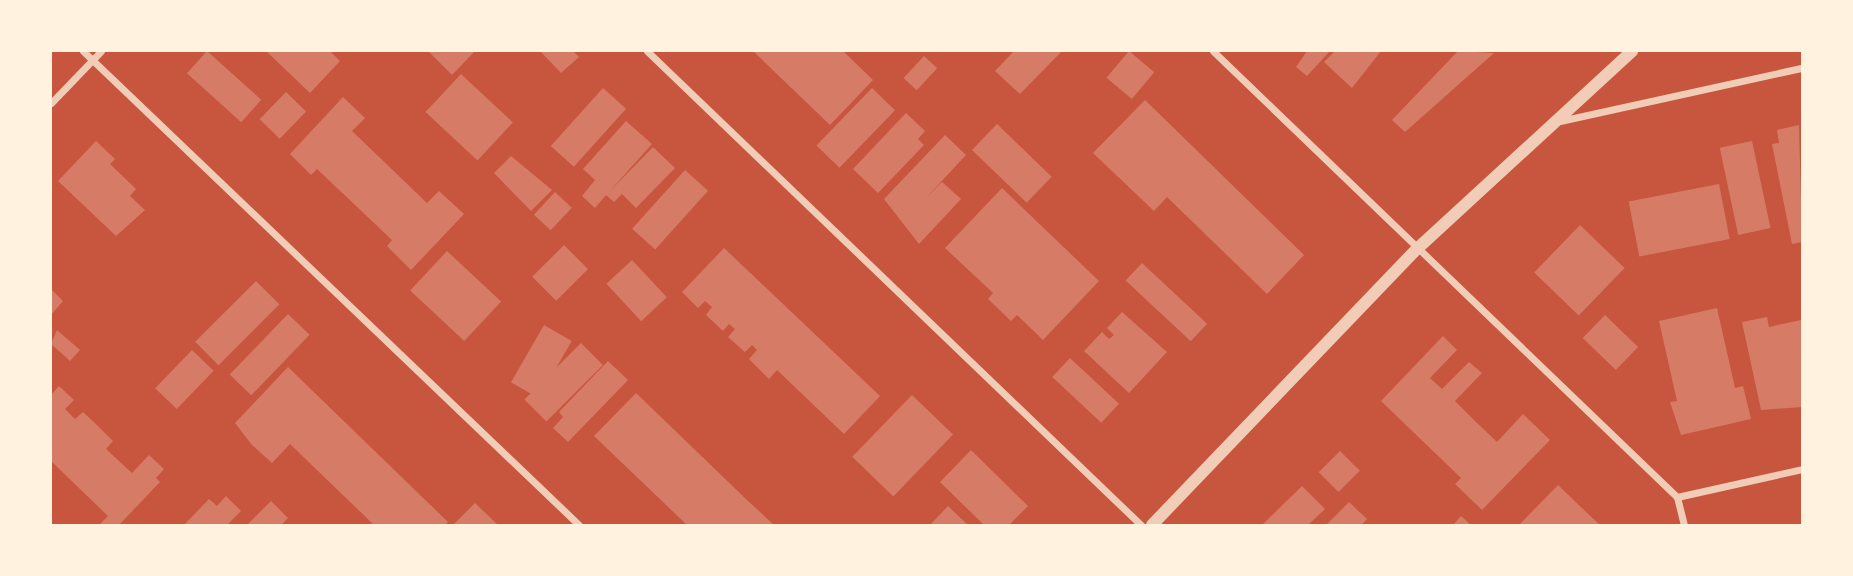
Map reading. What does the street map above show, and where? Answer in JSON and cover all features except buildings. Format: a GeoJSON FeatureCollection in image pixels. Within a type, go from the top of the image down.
{"type":"FeatureCollection","features":[{"type":"Feature","properties":{"kind":"street"},"geometry":{"type":"LineString","coordinates":[[83,51],[579,525]]}},
{"type":"Feature","properties":{"kind":"street"},"geometry":{"type":"LineString","coordinates":[[51,103],[101,51]]}},
{"type":"Feature","properties":{"kind":"street"},"geometry":{"type":"LineString","coordinates":[[647,51],[1141,525]]}},
{"type":"Feature","properties":{"kind":"street"},"geometry":{"type":"LineString","coordinates":[[1213,51],[1677,497],[1684,525]]}},
{"type":"Feature","properties":{"kind":"street"},"geometry":{"type":"LineString","coordinates":[[1152,525],[1418,248],[1632,51]]}},
{"type":"Feature","properties":{"kind":"street"},"geometry":{"type":"LineString","coordinates":[[1552,123],[1802,68]]}},
{"type":"Feature","properties":{"kind":"street"},"geometry":{"type":"LineString","coordinates":[[1677,497],[1802,469]]}}]}
